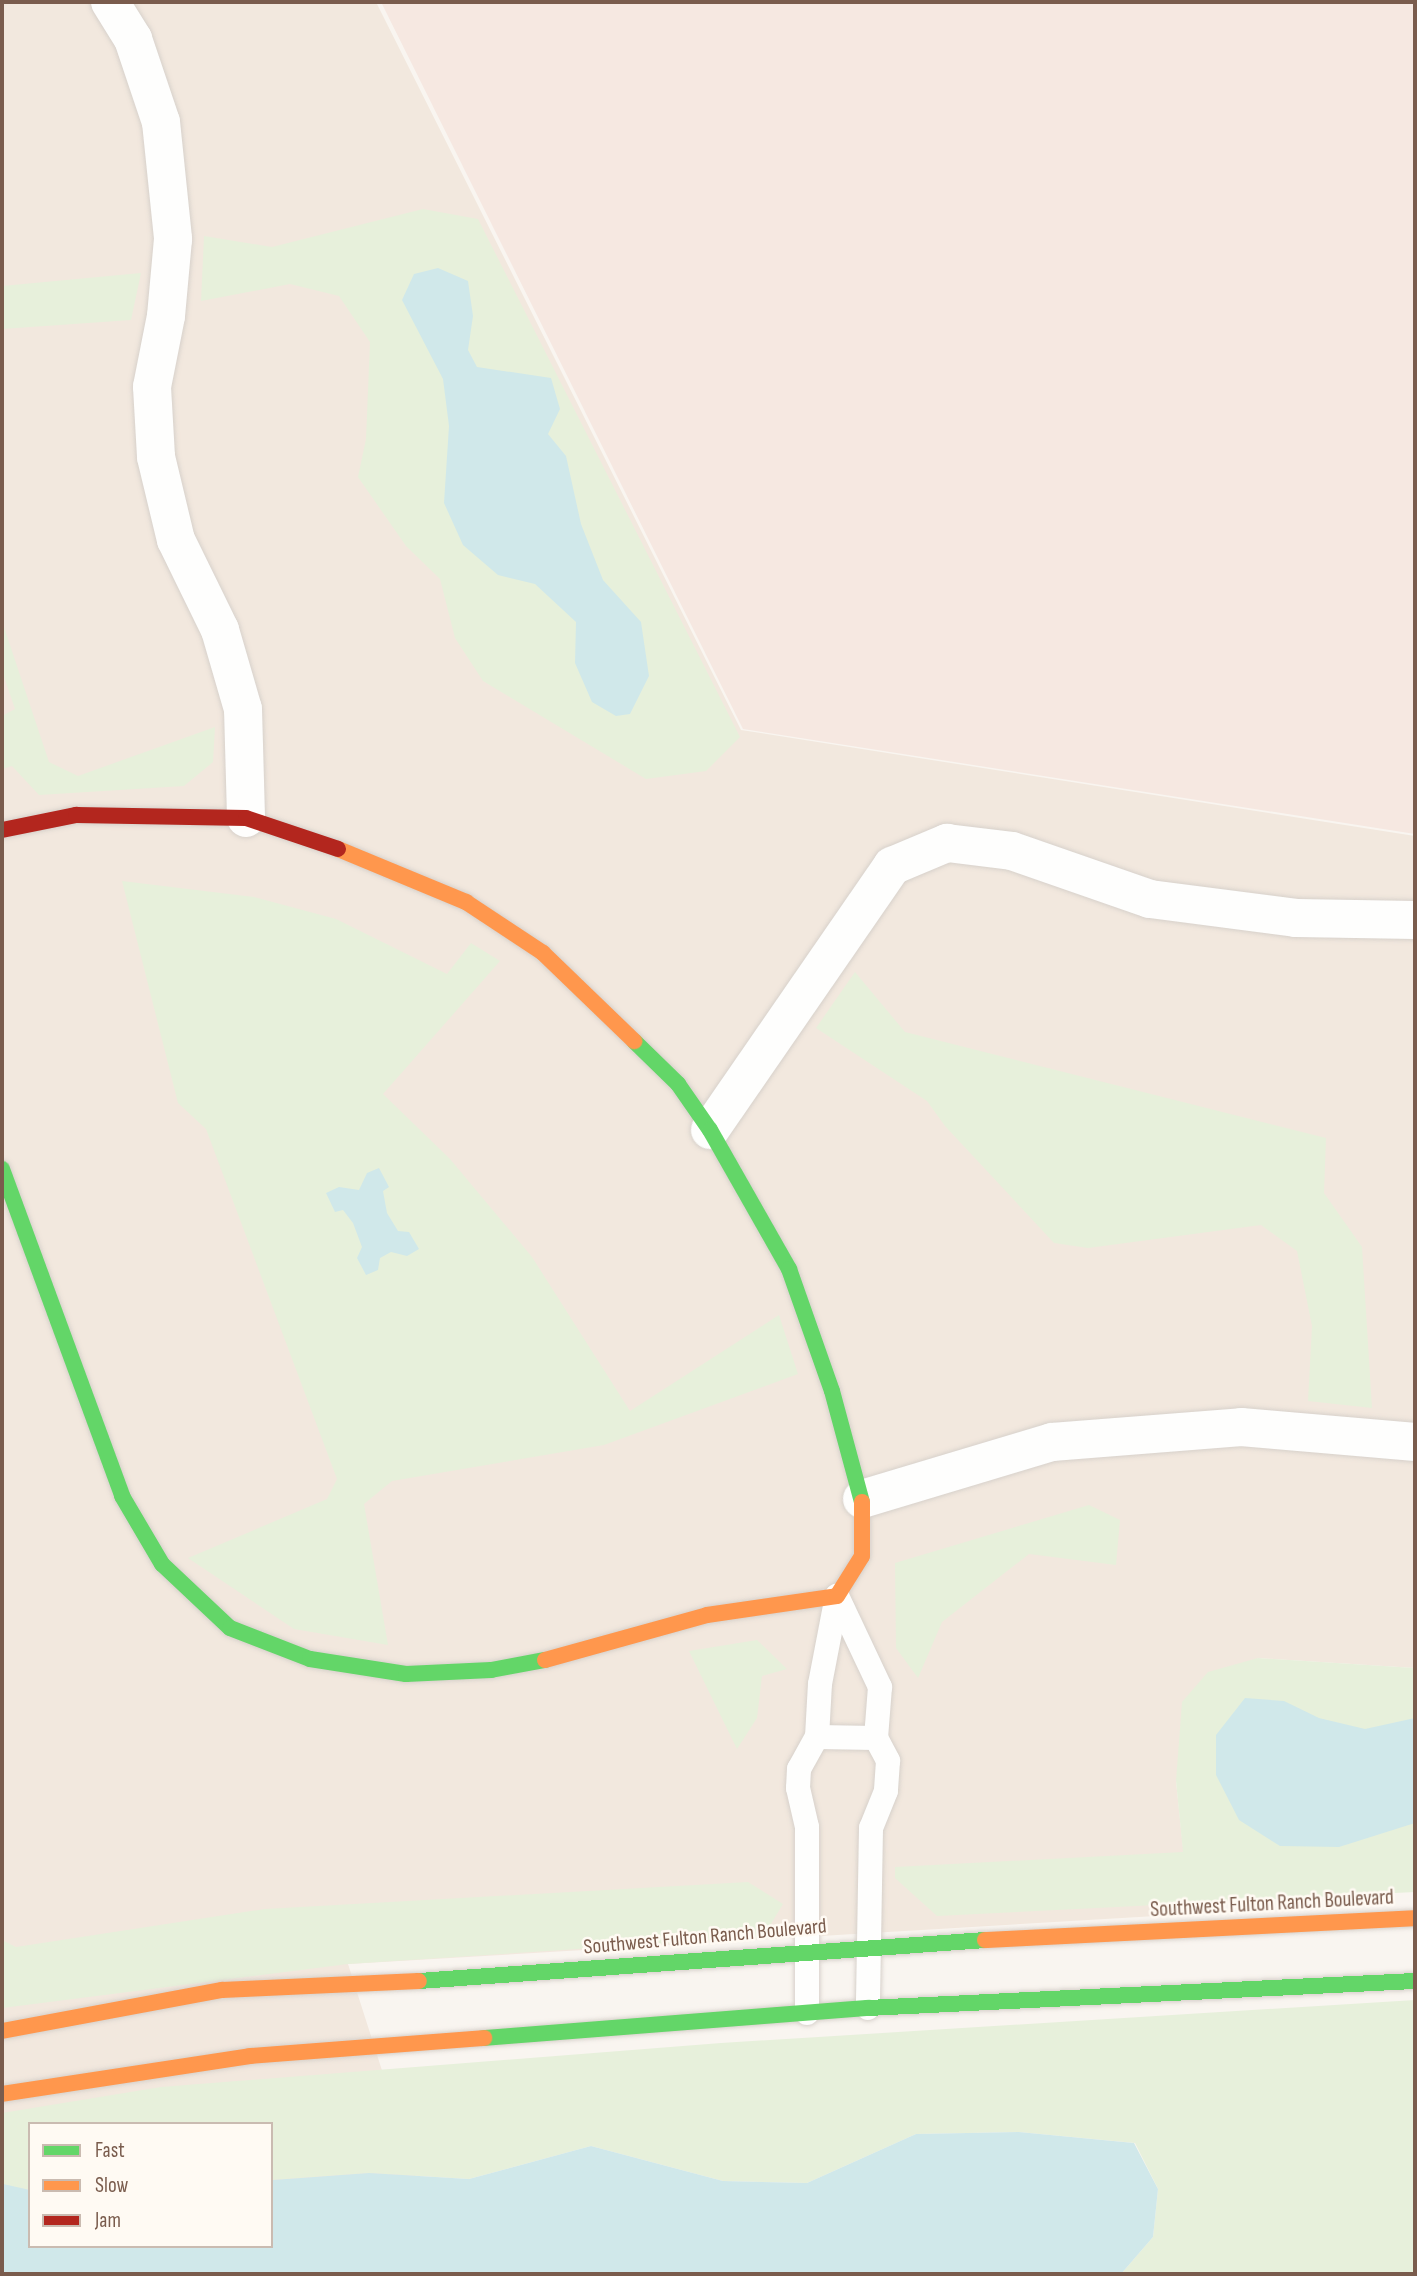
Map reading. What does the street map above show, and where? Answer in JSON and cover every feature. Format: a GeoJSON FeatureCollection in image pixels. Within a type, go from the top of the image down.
{"type":"FeatureCollection","features":[{"type":"Feature","properties":{"kind":"street"},"geometry":{"type":"LineString","coordinates":[[110,2],[133,39],[161,122],[173,239],[166,316],[152,387],[156,457],[176,540],[220,629],[243,709],[246,818]]}},
{"type":"Feature","properties":{"kind":"street"},"geometry":{"type":"LineString","coordinates":[[2,830],[76,815],[246,818],[363,857],[466,902],[543,953],[678,1084],[710,1130],[789,1269],[832,1391],[862,1499],[862,1556],[837,1596],[707,1615],[580,1653],[491,1670],[406,1674],[324,1661],[230,1628],[162,1564],[122,1496],[2,1169]]}},
{"type":"Feature","properties":{"kind":"street"},"geometry":{"type":"LineString","coordinates":[[710,1130],[892,866],[947,843],[1012,851],[1150,899],[1296,918],[1415,920]]}},
{"type":"Feature","properties":{"kind":"street"},"geometry":{"type":"LineString","coordinates":[[862,1499],[1052,1442],[1241,1427],[1415,1442]]}},
{"type":"Feature","properties":{"kind":"street","name":"Southwest Fulton Ranch Boulevard"},"geometry":{"type":"LineString","coordinates":[[2,2031],[222,1990],[464,1979],[869,1945],[1415,1918]]}},
{"type":"Feature","properties":{"kind":"street"},"geometry":{"type":"LineString","coordinates":[[2,2094],[250,2056],[868,2008],[1415,1981]]}},
{"type":"Feature","properties":{"kind":"lane"},"geometry":{"type":"LineString","coordinates":[[807,2013],[807,1828],[798,1788],[799,1769],[817,1737],[820,1684],[837,1596]]}},
{"type":"Feature","properties":{"kind":"lane"},"geometry":{"type":"LineString","coordinates":[[837,1596],[880,1687],[876,1738],[888,1761],[886,1791],[871,1828],[868,2008]]}},
{"type":"Feature","properties":{"kind":"lane"},"geometry":{"type":"LineString","coordinates":[[817,1737],[876,1738]]}},
{"type":"Feature","properties":{"kind":"shaded area"},"geometry":{"type":"Polygon","coordinates":[[[2,2],[376,2],[741,730],[1415,836],[1415,1668],[1258,1658],[1176,1781],[1190,1914],[348,1964],[447,2274],[2,2274],[2,2]]]}},
{"type":"Feature","properties":{"kind":"shaded area"},"geometry":{"type":"Polygon","coordinates":[[[381,2],[1415,2],[1415,834],[743,729],[381,2]]]}},
{"type":"Feature","properties":{"kind":"green space"},"geometry":{"type":"Polygon","coordinates":[[[423,209],[478,219],[740,737],[706,771],[646,779],[483,681],[455,638],[440,579],[406,546],[358,477],[366,439],[370,342],[339,296],[290,284],[201,301],[204,236],[272,247],[423,209]]]}},
{"type":"Feature","properties":{"kind":"green space"},"geometry":{"type":"Polygon","coordinates":[[[141,273],[131,320],[2,329],[2,286],[141,273]]]}},
{"type":"Feature","properties":{"kind":"green space"},"geometry":{"type":"Polygon","coordinates":[[[2,621],[49,762],[78,776],[215,727],[213,762],[184,786],[39,795],[12,766],[2,769],[2,716],[15,709],[2,671],[2,621]]]}},
{"type":"Feature","properties":{"kind":"green space"},"geometry":{"type":"Polygon","coordinates":[[[122,881],[254,897],[336,919],[447,974],[471,943],[500,961],[383,1094],[450,1159],[532,1257],[630,1411],[779,1315],[798,1374],[604,1445],[392,1481],[364,1504],[388,1645],[294,1629],[188,1558],[327,1499],[337,1479],[206,1129],[178,1103],[122,881]]]}},
{"type":"Feature","properties":{"kind":"green space"},"geometry":{"type":"Polygon","coordinates":[[[855,972],[905,1032],[1326,1138],[1324,1193],[1362,1247],[1372,1408],[1308,1401],[1312,1326],[1297,1251],[1261,1225],[1088,1248],[1054,1243],[945,1126],[927,1101],[816,1028],[855,972]]]}},
{"type":"Feature","properties":{"kind":"green space"},"geometry":{"type":"Polygon","coordinates":[[[1089,1505],[1120,1520],[1116,1565],[1029,1554],[942,1622],[918,1678],[896,1648],[895,1563],[1089,1505]]]}},
{"type":"Feature","properties":{"kind":"green space"},"geometry":{"type":"Polygon","coordinates":[[[757,1640],[787,1669],[762,1676],[757,1718],[737,1749],[689,1651],[757,1640]]]}},
{"type":"Feature","properties":{"kind":"green space"},"geometry":{"type":"Polygon","coordinates":[[[1258,1658],[1415,1668],[1415,1892],[937,1916],[895,1878],[895,1867],[1183,1852],[1176,1781],[1182,1702],[1208,1672],[1258,1658]]]}},
{"type":"Feature","properties":{"kind":"green space"},"geometry":{"type":"Polygon","coordinates":[[[748,1882],[783,1904],[763,1937],[348,1964],[2,2008],[2,1940],[16,1947],[265,1909],[748,1882]]]}},
{"type":"Feature","properties":{"kind":"green space"},"geometry":{"type":"Polygon","coordinates":[[[1415,2000],[1415,2274],[1121,2274],[1153,2237],[1158,2189],[1135,2143],[1019,2132],[916,2134],[807,2183],[723,2181],[591,2146],[469,2179],[369,2173],[273,2180],[273,2122],[28,2122],[28,2190],[2,2185],[2,2113],[161,2087],[721,2043],[1415,2000]]]}},
{"type":"Feature","properties":{"kind":"water"},"geometry":{"type":"Polygon","coordinates":[[[438,268],[468,281],[473,316],[468,350],[477,367],[551,378],[560,409],[548,434],[566,456],[581,524],[603,580],[641,622],[649,676],[630,714],[616,716],[592,702],[575,663],[576,622],[535,584],[498,575],[463,545],[444,503],[449,426],[443,379],[402,300],[414,274],[438,268]]]}},
{"type":"Feature","properties":{"kind":"water"},"geometry":{"type":"Polygon","coordinates":[[[379,1168],[389,1187],[383,1191],[387,1213],[398,1231],[409,1232],[419,1249],[407,1256],[391,1252],[380,1258],[378,1270],[366,1275],[357,1258],[362,1247],[353,1223],[343,1210],[335,1212],[326,1193],[339,1187],[359,1190],[367,1173],[379,1168]]]}},
{"type":"Feature","properties":{"kind":"water"},"geometry":{"type":"Polygon","coordinates":[[[1245,1698],[1284,1701],[1319,1718],[1365,1729],[1415,1718],[1415,1823],[1339,1847],[1280,1846],[1239,1820],[1216,1775],[1216,1735],[1245,1698]]]}},
{"type":"Feature","properties":{"kind":"water"},"geometry":{"type":"Polygon","coordinates":[[[1019,2132],[1134,2143],[1158,2189],[1153,2237],[1121,2274],[2,2274],[3,2184],[28,2190],[28,2248],[273,2248],[273,2180],[369,2173],[469,2179],[591,2146],[723,2181],[807,2183],[916,2134],[1019,2132]]]}},
{"type":"Feature","properties":{"kind":"traffic: fast"},"geometry":{"type":"LineString","coordinates":[[634,1041],[678,1084],[710,1130],[789,1269],[832,1391],[862,1502]]}},
{"type":"Feature","properties":{"kind":"traffic: fast"},"geometry":{"type":"LineString","coordinates":[[2,1169],[122,1496],[162,1564],[230,1628],[310,1659],[406,1674],[491,1670],[545,1660]]}},
{"type":"Feature","properties":{"kind":"traffic: fast"},"geometry":{"type":"LineString","coordinates":[[419,1981],[985,1940]]}},
{"type":"Feature","properties":{"kind":"traffic: fast"},"geometry":{"type":"LineString","coordinates":[[484,2038],[868,2008],[1415,1981]]}},
{"type":"Feature","properties":{"kind":"traffic: slow"},"geometry":{"type":"LineString","coordinates":[[338,849],[466,902],[543,953],[634,1041]]}},
{"type":"Feature","properties":{"kind":"traffic: slow"},"geometry":{"type":"LineString","coordinates":[[545,1660],[707,1615],[837,1596],[862,1556],[862,1502]]}},
{"type":"Feature","properties":{"kind":"traffic: slow"},"geometry":{"type":"LineString","coordinates":[[985,1940],[1415,1918]]}},
{"type":"Feature","properties":{"kind":"traffic: slow"},"geometry":{"type":"LineString","coordinates":[[2,2031],[222,1990],[419,1981]]}},
{"type":"Feature","properties":{"kind":"traffic: slow"},"geometry":{"type":"LineString","coordinates":[[2,2094],[250,2056],[484,2038]]}},
{"type":"Feature","properties":{"kind":"traffic: jam"},"geometry":{"type":"LineString","coordinates":[[2,830],[76,815],[246,818],[338,849]]}}]}
